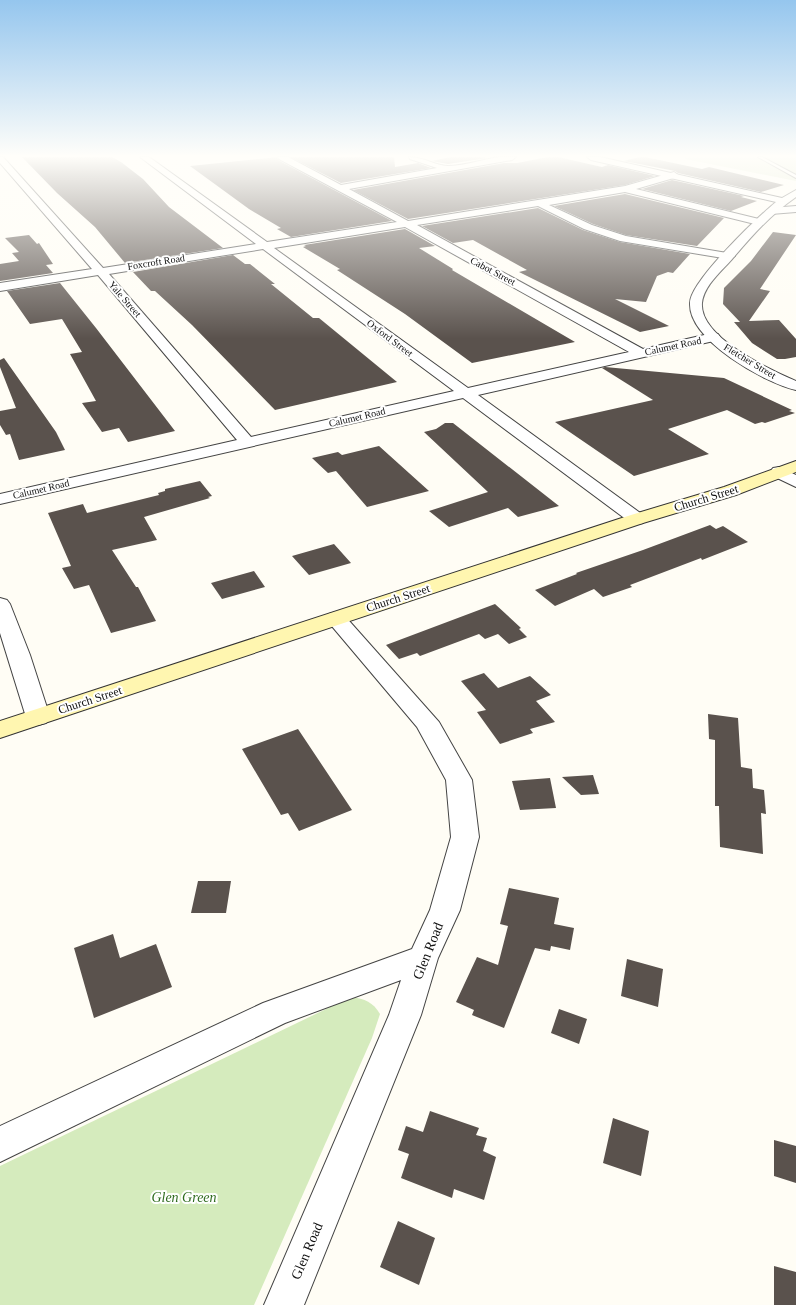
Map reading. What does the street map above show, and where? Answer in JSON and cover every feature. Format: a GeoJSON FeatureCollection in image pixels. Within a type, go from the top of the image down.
{"type":"FeatureCollection","features":[{"type":"Feature","properties":{"kind":"main road","name":"Church Street"},"geometry":{"type":"LineString","coordinates":[[0,730],[336,618],[494,568],[636,519],[790,474]]}},
{"type":"Feature","properties":{"kind":"street","name":"Yale Street"},"geometry":{"type":"LineString","coordinates":[[53,218],[247,442]]}},
{"type":"Feature","properties":{"kind":"street","name":"Oxford Street"},"geometry":{"type":"LineString","coordinates":[[227,218],[464,393],[535,443],[636,519]]}},
{"type":"Feature","properties":{"kind":"street","name":"Cabot Street"},"geometry":{"type":"LineString","coordinates":[[396,218],[641,353]]}},
{"type":"Feature","properties":{"kind":"street","name":"Foxcroft Road"},"geometry":{"type":"LineString","coordinates":[[0,287],[445,218]]}},
{"type":"Feature","properties":{"kind":"street"},"geometry":{"type":"LineString","coordinates":[[569,218],[588,227],[624,240],[729,256]]}},
{"type":"Feature","properties":{"kind":"street"},"geometry":{"type":"LineString","coordinates":[[742,218],[759,222]]}},
{"type":"Feature","properties":{"kind":"street","name":"Fletcher Street"},"geometry":{"type":"LineString","coordinates":[[763,218],[695,296],[695,307],[704,328],[723,346],[757,368],[796,386]]}},
{"type":"Feature","properties":{"kind":"street","name":"Calumet Road"},"geometry":{"type":"LineString","coordinates":[[0,499],[713,337]]}},
{"type":"Feature","properties":{"kind":"street"},"geometry":{"type":"LineString","coordinates":[[0,604],[19,656],[38,717]]}},
{"type":"Feature","properties":{"kind":"street","name":"Glen Road"},"geometry":{"type":"LineString","coordinates":[[284,1305],[402,1022],[423,958],[445,910],[465,837],[459,780],[427,722],[336,618]]}},
{"type":"Feature","properties":{"kind":"street"},"geometry":{"type":"LineString","coordinates":[[0,1144],[274,1013],[423,958]]}},
{"type":"Feature","properties":{"kind":"green space","name":"Glen Green"},"geometry":{"type":"Polygon","coordinates":[[[351,997],[368,1002],[380,1014],[372,1038],[254,1305],[0,1305],[0,1166],[351,997]]]}},
{"type":"Feature","properties":{"kind":"building"},"geometry":{"type":"Polygon","coordinates":[[[85,218],[183,218],[223,248],[125,263],[95,227],[85,218]]]}},
{"type":"Feature","properties":{"kind":"building"},"geometry":{"type":"Polygon","coordinates":[[[264,218],[386,218],[392,221],[291,237],[277,229],[281,228],[264,218]]]}},
{"type":"Feature","properties":{"kind":"building"},"geometry":{"type":"Polygon","coordinates":[[[474,218],[558,218],[583,230],[620,242],[690,254],[673,273],[668,272],[657,276],[646,302],[615,299],[669,326],[640,332],[519,272],[527,270],[473,240],[453,243],[422,226],[474,218]]]}},
{"type":"Feature","properties":{"kind":"building"},"geometry":{"type":"Polygon","coordinates":[[[580,218],[724,218],[697,246],[626,235],[580,218]]]}},
{"type":"Feature","properties":{"kind":"building"},"geometry":{"type":"Polygon","coordinates":[[[405,229],[435,246],[419,248],[453,269],[452,270],[575,342],[472,363],[405,314],[337,270],[340,269],[303,247],[306,246],[304,245],[405,229]]]}},
{"type":"Feature","properties":{"kind":"building"},"geometry":{"type":"Polygon","coordinates":[[[773,232],[796,235],[760,289],[770,291],[749,321],[779,320],[796,339],[796,357],[785,359],[777,359],[752,343],[734,322],[740,322],[723,304],[724,288],[751,261],[773,232]]]}},
{"type":"Feature","properties":{"kind":"building"},"geometry":{"type":"Polygon","coordinates":[[[29,235],[37,244],[39,243],[53,264],[46,265],[53,273],[0,281],[0,264],[19,261],[12,253],[19,252],[5,238],[29,235]]]}},
{"type":"Feature","properties":{"kind":"building"},"geometry":{"type":"Polygon","coordinates":[[[233,255],[245,264],[250,264],[275,284],[271,284],[313,318],[319,318],[397,382],[275,410],[192,325],[155,291],[151,291],[133,272],[233,255]]]}},
{"type":"Feature","properties":{"kind":"building"},"geometry":{"type":"Polygon","coordinates":[[[60,283],[175,431],[128,442],[119,428],[102,432],[82,403],[96,401],[70,354],[82,352],[62,319],[30,324],[7,291],[60,283]]]}},
{"type":"Feature","properties":{"kind":"building"},"geometry":{"type":"Polygon","coordinates":[[[4,358],[56,432],[65,450],[19,460],[10,434],[6,435],[0,425],[0,411],[16,408],[0,367],[0,360],[4,358]]]}},
{"type":"Feature","properties":{"kind":"building"},"geometry":{"type":"Polygon","coordinates":[[[605,367],[724,378],[792,410],[789,411],[795,413],[765,423],[762,422],[755,424],[727,410],[668,429],[709,454],[634,476],[555,422],[653,400],[602,368],[605,367]]]}},
{"type":"Feature","properties":{"kind":"building"},"geometry":{"type":"Polygon","coordinates":[[[445,423],[453,423],[559,506],[518,517],[508,508],[449,527],[429,511],[488,492],[424,432],[436,429],[445,423]]]}},
{"type":"Feature","properties":{"kind":"building"},"geometry":{"type":"Polygon","coordinates":[[[379,446],[429,491],[367,507],[336,471],[328,473],[312,458],[338,452],[342,455],[379,446]]]}},
{"type":"Feature","properties":{"kind":"building"},"geometry":{"type":"Polygon","coordinates":[[[200,481],[212,496],[208,497],[210,498],[144,517],[157,540],[112,550],[136,587],[138,587],[156,621],[111,633],[89,585],[74,589],[62,568],[71,566],[48,513],[83,504],[87,513],[159,495],[158,493],[165,491],[165,489],[200,481]]]}},
{"type":"Feature","properties":{"kind":"building"},"geometry":{"type":"Polygon","coordinates":[[[710,525],[716,529],[723,526],[748,542],[702,560],[701,558],[630,585],[632,587],[603,597],[594,589],[555,606],[535,590],[577,574],[576,573],[710,525]]]}},
{"type":"Feature","properties":{"kind":"building"},"geometry":{"type":"Polygon","coordinates":[[[334,544],[351,563],[309,575],[292,556],[334,544]]]}},
{"type":"Feature","properties":{"kind":"building"},"geometry":{"type":"Polygon","coordinates":[[[254,571],[265,587],[222,599],[211,583],[254,571]]]}},
{"type":"Feature","properties":{"kind":"building"},"geometry":{"type":"Polygon","coordinates":[[[495,604],[521,628],[519,629],[527,637],[509,644],[498,634],[485,639],[479,634],[420,656],[417,653],[399,659],[386,645],[495,604]]]}},
{"type":"Feature","properties":{"kind":"building"},"geometry":{"type":"Polygon","coordinates":[[[484,673],[498,688],[530,676],[551,695],[536,701],[555,722],[530,729],[533,733],[500,744],[477,712],[486,710],[461,681],[484,673]]]}},
{"type":"Feature","properties":{"kind":"building"},"geometry":{"type":"Polygon","coordinates":[[[708,714],[738,718],[741,767],[752,769],[753,788],[764,790],[766,814],[761,813],[763,854],[720,847],[719,806],[715,806],[715,740],[709,739],[708,714]]]}},
{"type":"Feature","properties":{"kind":"building"},"geometry":{"type":"Polygon","coordinates":[[[298,729],[352,810],[299,831],[288,813],[281,815],[242,749],[298,729]]]}},
{"type":"Feature","properties":{"kind":"building"},"geometry":{"type":"Polygon","coordinates":[[[593,775],[599,794],[581,795],[562,777],[593,775]]]}},
{"type":"Feature","properties":{"kind":"building"},"geometry":{"type":"Polygon","coordinates":[[[550,778],[556,808],[520,810],[512,781],[550,778]]]}},
{"type":"Feature","properties":{"kind":"building"},"geometry":{"type":"Polygon","coordinates":[[[198,881],[231,881],[226,913],[191,913],[198,881]]]}},
{"type":"Feature","properties":{"kind":"building"},"geometry":{"type":"Polygon","coordinates":[[[509,888],[559,898],[554,924],[574,928],[570,950],[551,946],[550,951],[535,948],[504,1028],[472,1015],[474,1010],[456,1002],[477,957],[498,965],[508,926],[500,924],[509,888]]]}},
{"type":"Feature","properties":{"kind":"building"},"geometry":{"type":"Polygon","coordinates":[[[113,934],[120,958],[156,944],[172,987],[94,1018],[74,948],[113,934]]]}},
{"type":"Feature","properties":{"kind":"building"},"geometry":{"type":"Polygon","coordinates":[[[627,959],[663,969],[658,1007],[621,996],[627,959]]]}},
{"type":"Feature","properties":{"kind":"building"},"geometry":{"type":"Polygon","coordinates":[[[559,1009],[587,1019],[579,1044],[551,1033],[559,1009]]]}},
{"type":"Feature","properties":{"kind":"building"},"geometry":{"type":"Polygon","coordinates":[[[430,1111],[479,1128],[476,1135],[487,1138],[483,1151],[496,1157],[484,1200],[454,1189],[452,1198],[401,1178],[409,1154],[398,1150],[406,1126],[423,1132],[430,1111]]]}},
{"type":"Feature","properties":{"kind":"building"},"geometry":{"type":"Polygon","coordinates":[[[613,1118],[649,1131],[641,1176],[603,1163],[613,1118]]]}},
{"type":"Feature","properties":{"kind":"building"},"geometry":{"type":"Polygon","coordinates":[[[774,1140],[796,1146],[796,1183],[774,1176],[774,1140]]]}},
{"type":"Feature","properties":{"kind":"building"},"geometry":{"type":"Polygon","coordinates":[[[398,1221],[435,1238],[419,1285],[380,1267],[398,1221]]]}},
{"type":"Feature","properties":{"kind":"building"},"geometry":{"type":"Polygon","coordinates":[[[774,1266],[796,1272],[796,1305],[774,1305],[774,1266]]]}}]}
